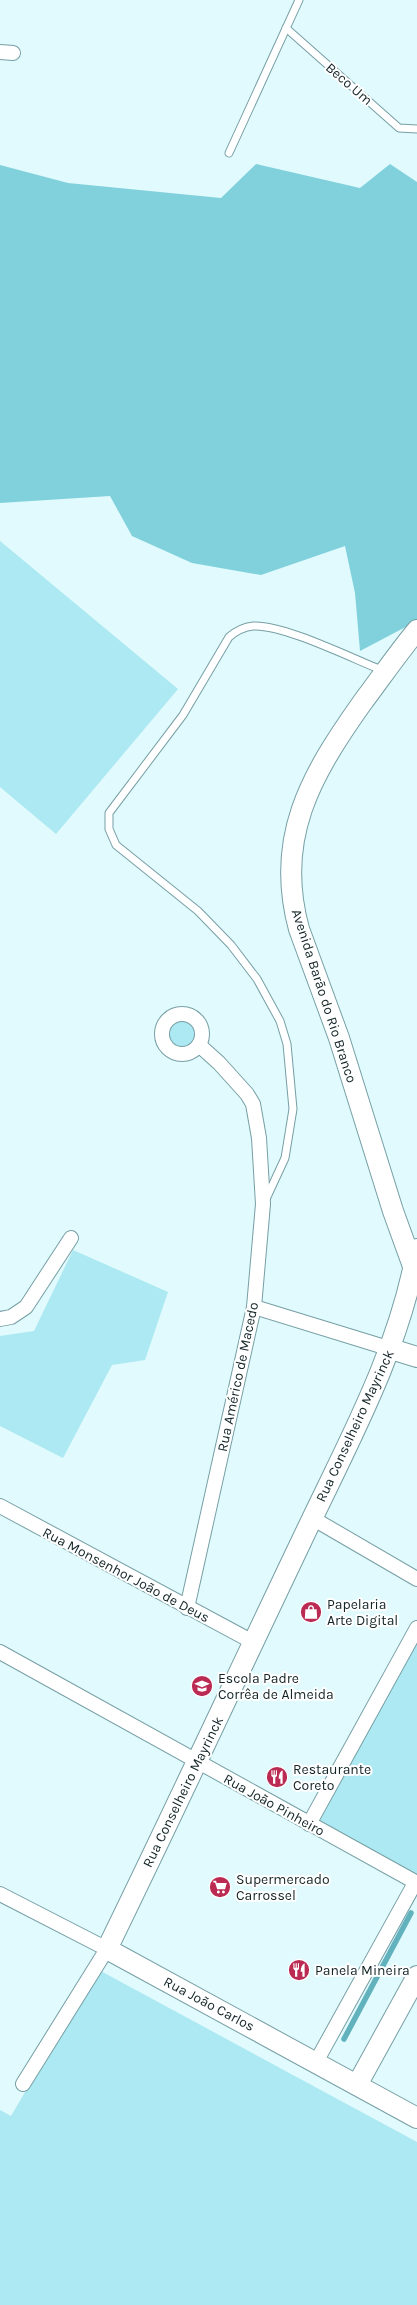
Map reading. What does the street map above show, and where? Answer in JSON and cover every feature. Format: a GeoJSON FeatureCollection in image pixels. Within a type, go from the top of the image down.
{"type":"FeatureCollection","features":[{"type":"Feature","properties":{"kind":"street","name":"Avenida Barão do Rio Branco"},"geometry":{"type":"LineString","coordinates":[[416,1262],[393,1211],[342,1048],[299,929],[294,910],[291,883],[292,848],[309,790],[330,748],[417,630]]}},
{"type":"Feature","properties":{"kind":"street","name":"Rua Américo de Macedo"},"geometry":{"type":"LineString","coordinates":[[187,1608],[254,1307],[263,1204],[259,1138],[253,1104],[247,1094],[199,1045]]}},
{"type":"Feature","properties":{"kind":"street"},"geometry":{"type":"LineString","coordinates":[[0,1319],[11,1317],[26,1307],[71,1238]]}},
{"type":"Feature","properties":{"kind":"street","name":"Rua Conselheiro Mayrinck"},"geometry":{"type":"LineString","coordinates":[[23,2084],[107,1949],[198,1763],[391,1349],[416,1262]]}},
{"type":"Feature","properties":{"kind":"street"},"geometry":{"type":"LineString","coordinates":[[254,1307],[417,1357]]}},
{"type":"Feature","properties":{"kind":"street","name":"Rua Monsenhor João de Deus"},"geometry":{"type":"LineString","coordinates":[[0,1506],[253,1642]]}},
{"type":"Feature","properties":{"kind":"street"},"geometry":{"type":"LineString","coordinates":[[312,1518],[417,1579]]}},
{"type":"Feature","properties":{"kind":"street"},"geometry":{"type":"LineString","coordinates":[[309,1824],[417,1628]]}},
{"type":"Feature","properties":{"kind":"street","name":"Rua João Pinheiro"},"geometry":{"type":"LineString","coordinates":[[0,1652],[416,1883]]}},
{"type":"Feature","properties":{"kind":"street"},"geometry":{"type":"LineString","coordinates":[[316,2062],[416,1883]]}},
{"type":"Feature","properties":{"kind":"street","name":"Rua João Carlos"},"geometry":{"type":"LineString","coordinates":[[0,1894],[107,1949],[417,2118]]}},
{"type":"Feature","properties":{"kind":"street"},"geometry":{"type":"LineString","coordinates":[[357,2085],[417,1976]]}},
{"type":"Feature","properties":{"kind":"lane"},"geometry":{"type":"LineString","coordinates":[[230,153],[299,0]]}},
{"type":"Feature","properties":{"kind":"lane","name":"Beco Um"},"geometry":{"type":"LineString","coordinates":[[286,28],[400,128],[417,129]]}},
{"type":"Feature","properties":{"kind":"lane"},"geometry":{"type":"LineString","coordinates":[[263,1204],[285,1158],[293,1110],[287,1044],[280,1021],[257,979],[231,945],[198,911],[116,845],[109,829],[109,813],[184,715],[229,637],[238,629],[253,626],[285,631],[385,672]]}},
{"type":"Feature","properties":{"kind":"shaded area"},"geometry":{"type":"Polygon","coordinates":[[[256,164],[360,188],[390,164],[417,182],[417,621],[360,651],[355,593],[345,546],[261,575],[192,563],[132,536],[110,496],[0,503],[0,165],[68,183],[221,198],[256,164]]]}},
{"type":"Feature","properties":{"kind":"shaded area"},"geometry":{"type":"Polygon","coordinates":[[[0,541],[178,689],[56,834],[0,787],[0,541]]]}},
{"type":"Feature","properties":{"kind":"shaded area"},"geometry":{"type":"Polygon","coordinates":[[[182,1018],[188,1019],[193,1023],[197,1028],[197,1040],[193,1045],[188,1049],[182,1050],[176,1049],[171,1045],[167,1040],[166,1034],[167,1028],[171,1023],[176,1019],[182,1018]]]}},
{"type":"Feature","properties":{"kind":"shaded area"},"geometry":{"type":"Polygon","coordinates":[[[73,1250],[168,1292],[145,1360],[112,1365],[63,1458],[0,1426],[0,1336],[34,1331],[73,1250]]]}},
{"type":"Feature","properties":{"kind":"shaded area"},"geometry":{"type":"Polygon","coordinates":[[[417,1628],[417,1880],[313,1816],[417,1628]]]}},
{"type":"Feature","properties":{"kind":"shaded area"},"geometry":{"type":"Polygon","coordinates":[[[97,1969],[417,2142],[417,2305],[0,2305],[0,2110],[11,2116],[97,1969]]]}},
{"type":"Feature","properties":{"kind":"waterway"},"geometry":{"type":"LineString","coordinates":[[344,2039],[411,1913]]}},
{"type":"Feature","properties":{"kind":"place","name":"Papelaria Arte Digital"},"geometry":{"type":"Point","coordinates":[311,1612]}},
{"type":"Feature","properties":{"kind":"place","name":"Escola Padre Corrêa de Almeida"},"geometry":{"type":"Point","coordinates":[202,1686]}},
{"type":"Feature","properties":{"kind":"place","name":"Restaurante Coreto"},"geometry":{"type":"Point","coordinates":[277,1777]}},
{"type":"Feature","properties":{"kind":"place","name":"Supermercado Carrossel"},"geometry":{"type":"Point","coordinates":[220,1887]}},
{"type":"Feature","properties":{"kind":"place","name":"Panela Mineira"},"geometry":{"type":"Point","coordinates":[299,1970]}}]}
